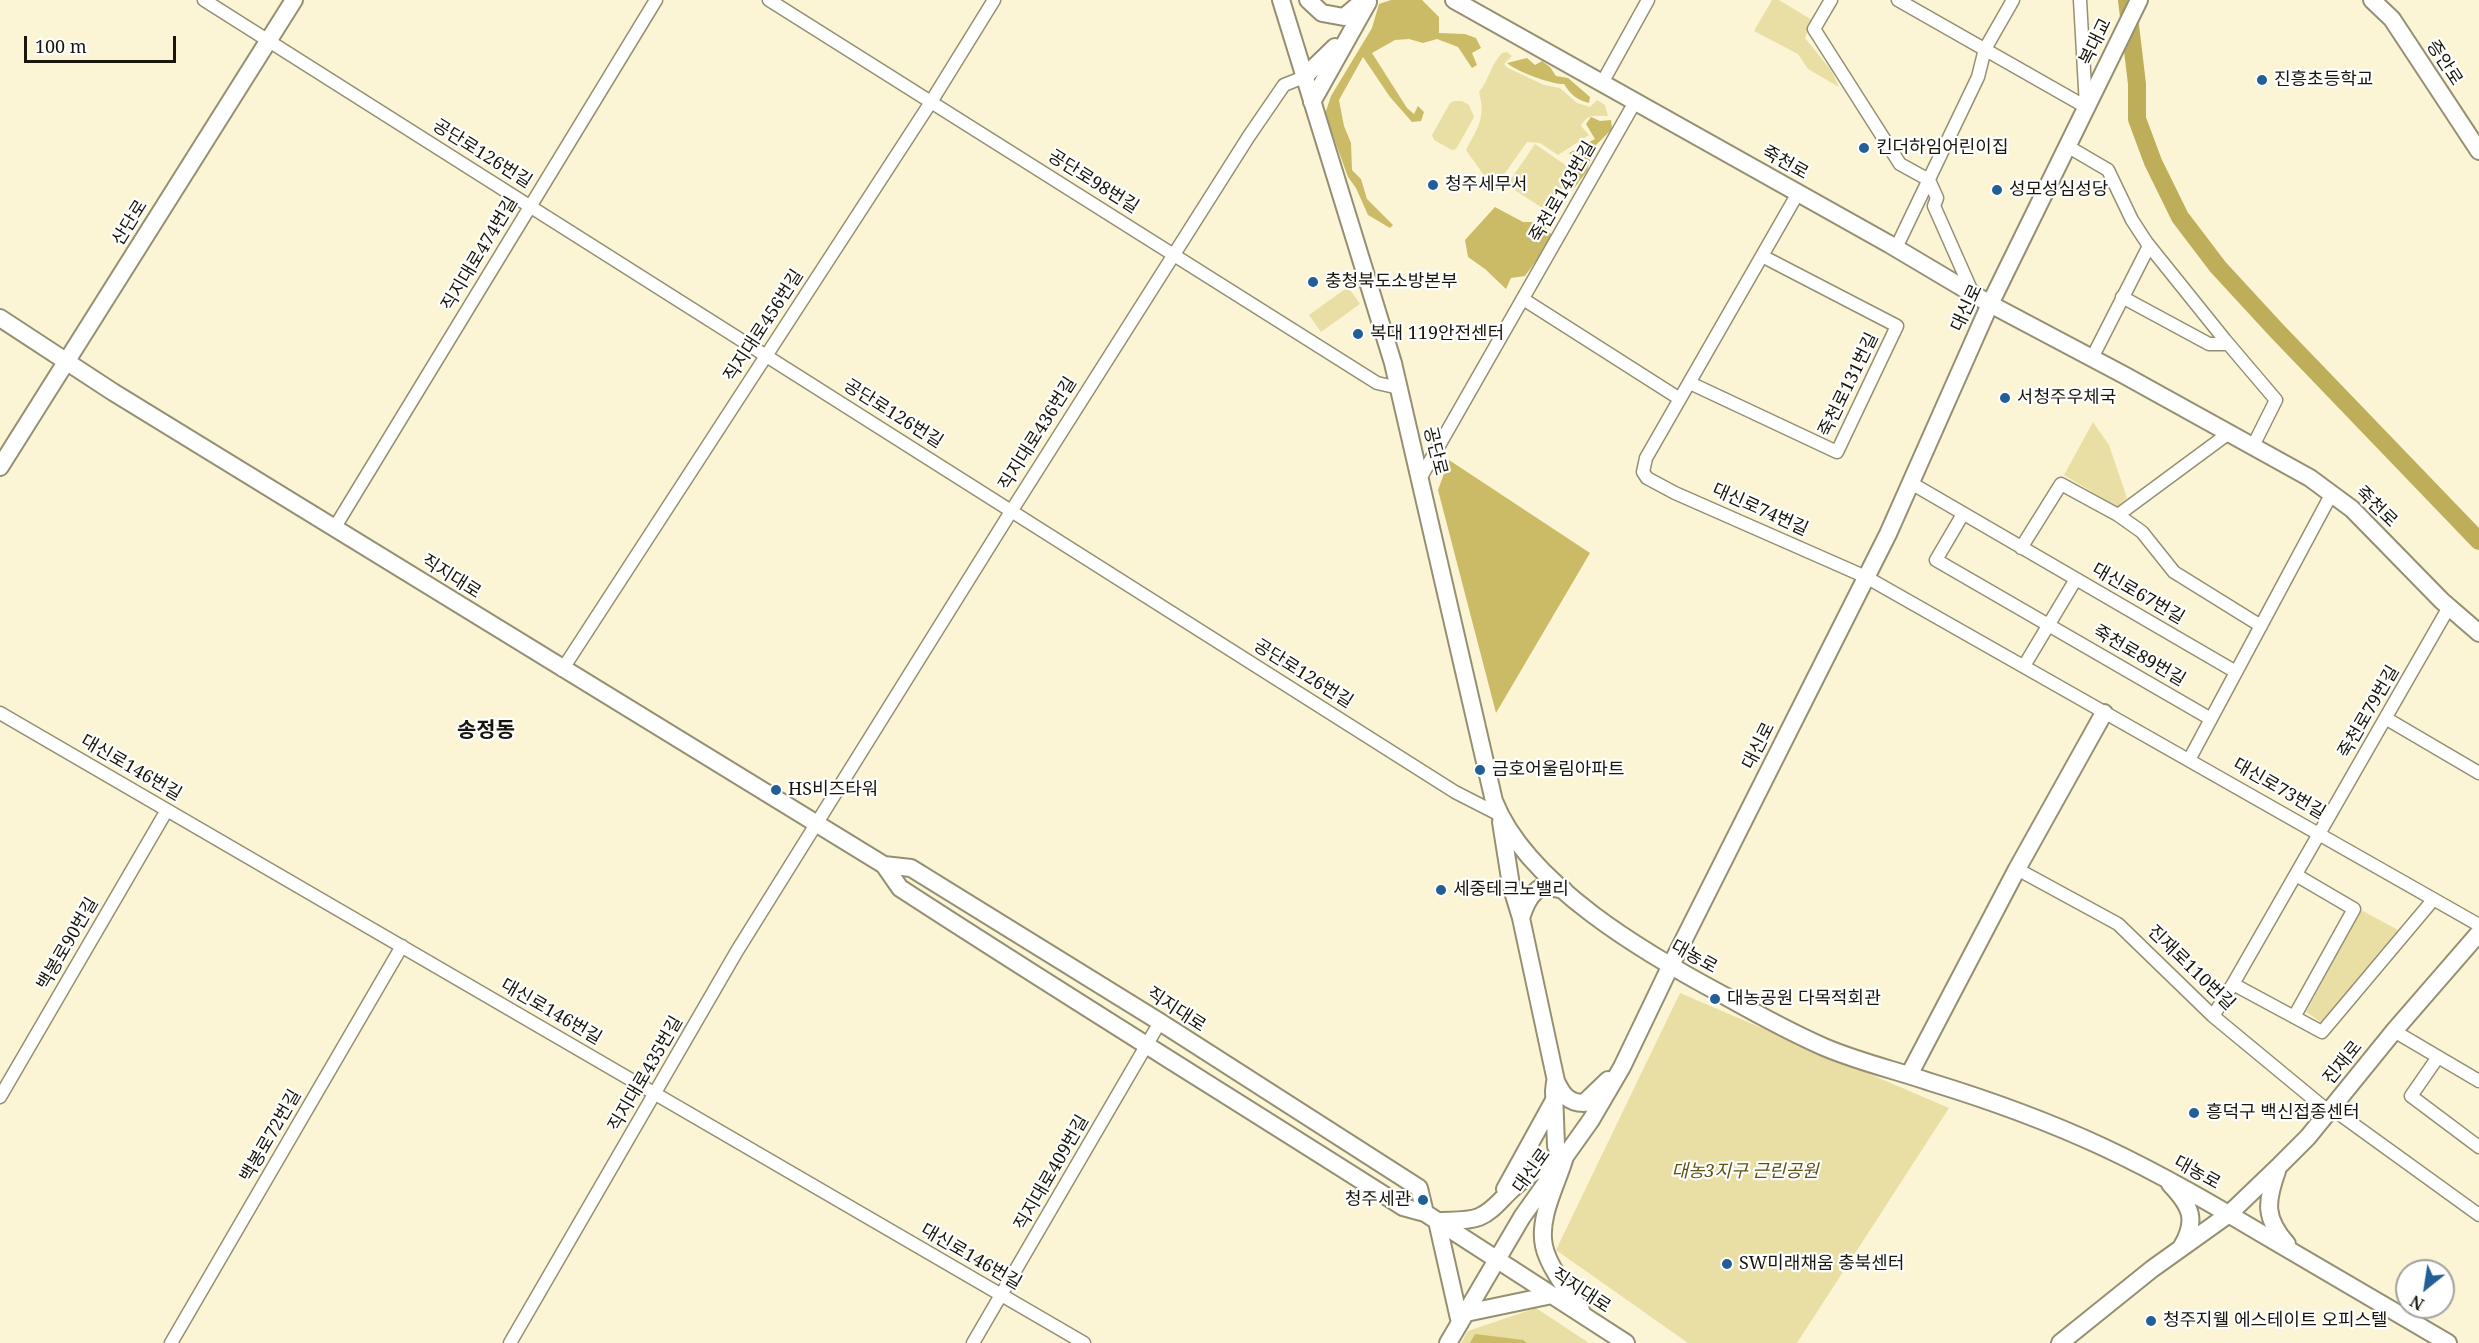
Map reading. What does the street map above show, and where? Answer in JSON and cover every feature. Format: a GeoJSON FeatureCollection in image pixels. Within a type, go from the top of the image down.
{"type":"FeatureCollection","features":[{"type":"Feature","properties":{"kind":"street","name":"공단로126번길"},"geometry":{"type":"LineString","coordinates":[[204,0],[1455,792],[1500,815]]}},
{"type":"Feature","properties":{"kind":"street","name":"산단로"},"geometry":{"type":"LineString","coordinates":[[0,467],[294,0]]}},
{"type":"Feature","properties":{"kind":"street","name":"직지대로474번길"},"geometry":{"type":"LineString","coordinates":[[334,527],[656,0]]}},
{"type":"Feature","properties":{"kind":"street","name":"공단로98번길"},"geometry":{"type":"LineString","coordinates":[[769,0],[1377,383],[1400,388]]}},
{"type":"Feature","properties":{"kind":"street","name":"직지대로456번길"},"geometry":{"type":"LineString","coordinates":[[562,670],[931,102],[994,0]]}},
{"type":"Feature","properties":{"kind":"street","name":"공단로"},"geometry":{"type":"LineString","coordinates":[[1281,0],[1400,388],[1490,782],[1500,815]]}},
{"type":"Feature","properties":{"kind":"street"},"geometry":{"type":"LineString","coordinates":[[1308,0],[1322,13],[1344,17],[1367,1]]}},
{"type":"Feature","properties":{"kind":"street"},"geometry":{"type":"LineString","coordinates":[[1602,83],[1648,0]]}},
{"type":"Feature","properties":{"kind":"street"},"geometry":{"type":"LineString","coordinates":[[1831,0],[1814,30],[1900,164],[1929,180],[1937,198],[1934,206],[1972,294]]}},
{"type":"Feature","properties":{"kind":"street"},"geometry":{"type":"LineString","coordinates":[[1898,0],[2087,104]]}},
{"type":"Feature","properties":{"kind":"street"},"geometry":{"type":"LineString","coordinates":[[1896,248],[1978,77],[1985,49],[2013,0]]}},
{"type":"Feature","properties":{"kind":"street"},"geometry":{"type":"LineString","coordinates":[[2080,0],[2087,104]]}},
{"type":"Feature","properties":{"kind":"street","name":"복대교"},"geometry":{"type":"LineString","coordinates":[[2087,104],[2139,0]]}},
{"type":"Feature","properties":{"kind":"street","name":"증안로"},"geometry":{"type":"LineString","coordinates":[[2372,0],[2392,19],[2479,149]]}},
{"type":"Feature","properties":{"kind":"street"},"geometry":{"type":"LineString","coordinates":[[1304,76],[1329,55],[1367,1]]}},
{"type":"Feature","properties":{"kind":"street"},"geometry":{"type":"LineString","coordinates":[[1312,102],[1367,1]]}},
{"type":"Feature","properties":{"kind":"street","name":"죽천로"},"geometry":{"type":"LineString","coordinates":[[1457,1],[1896,248],[1972,294],[2253,446],[2332,493],[2352,509],[2449,607],[2479,633]]}},
{"type":"Feature","properties":{"kind":"street","name":"직지대로436번길"},"geometry":{"type":"LineString","coordinates":[[818,825],[1174,253],[1284,85],[1304,76]]}},
{"type":"Feature","properties":{"kind":"street","name":"죽천로143번길"},"geometry":{"type":"LineString","coordinates":[[1421,477],[1635,102]]}},
{"type":"Feature","properties":{"kind":"street","name":"대신로"},"geometry":{"type":"LineString","coordinates":[[1448,1343],[1522,1217],[1591,1120],[1622,1067],[1866,577],[1911,483],[1990,304],[2087,104]]}},
{"type":"Feature","properties":{"kind":"street"},"geometry":{"type":"LineString","coordinates":[[2067,146],[2108,170],[2132,220],[2149,246],[2276,400],[2253,446]]}},
{"type":"Feature","properties":{"kind":"street"},"geometry":{"type":"LineString","coordinates":[[1523,299],[1680,399],[1798,193]]}},
{"type":"Feature","properties":{"kind":"street"},"geometry":{"type":"LineString","coordinates":[[2092,358],[2149,246]]}},
{"type":"Feature","properties":{"kind":"street","name":"죽천로131번길"},"geometry":{"type":"LineString","coordinates":[[1690,383],[1838,452],[1897,326],[1762,256]]}},
{"type":"Feature","properties":{"kind":"street"},"geometry":{"type":"LineString","coordinates":[[2122,297],[2209,344],[2228,344]]}},
{"type":"Feature","properties":{"kind":"street","name":"직지대로"},"geometry":{"type":"LineString","coordinates":[[0,318],[67,360],[112,392],[334,527],[562,670],[884,865],[900,888],[1043,981],[1148,1044],[1402,1207],[1431,1217],[1626,1343]]}},
{"type":"Feature","properties":{"kind":"street","name":"대신로74번길"},"geometry":{"type":"LineString","coordinates":[[1680,399],[1646,458],[1643,472],[1647,478],[1675,493],[1866,577]]}},
{"type":"Feature","properties":{"kind":"street"},"geometry":{"type":"LineString","coordinates":[[2118,515],[2229,433]]}},
{"type":"Feature","properties":{"kind":"street","name":"대신로67번길"},"geometry":{"type":"LineString","coordinates":[[1911,483],[2236,672]]}},
{"type":"Feature","properties":{"kind":"street"},"geometry":{"type":"LineString","coordinates":[[2021,548],[2061,484],[2118,515],[2142,532],[2174,572],[2261,626]]}},
{"type":"Feature","properties":{"kind":"street"},"geometry":{"type":"LineString","coordinates":[[2189,760],[2332,493]]}},
{"type":"Feature","properties":{"kind":"street"},"geometry":{"type":"LineString","coordinates":[[1962,514],[1936,560],[2049,625]]}},
{"type":"Feature","properties":{"kind":"street","name":"대신로73번길"},"geometry":{"type":"LineString","coordinates":[[1866,577],[2479,925]]}},
{"type":"Feature","properties":{"kind":"street"},"geometry":{"type":"LineString","coordinates":[[2024,666],[2076,579]]}},
{"type":"Feature","properties":{"kind":"street","name":"죽천로79번길"},"geometry":{"type":"LineString","coordinates":[[2320,835],[2449,607]]}},
{"type":"Feature","properties":{"kind":"street","name":"죽천로89번길"},"geometry":{"type":"LineString","coordinates":[[2049,625],[2211,719]]}},
{"type":"Feature","properties":{"kind":"street","name":"대신로146번길"},"geometry":{"type":"LineString","coordinates":[[0,712],[1084,1343]]}},
{"type":"Feature","properties":{"kind":"street"},"geometry":{"type":"LineString","coordinates":[[1909,1075],[2017,869],[2104,713]]}},
{"type":"Feature","properties":{"kind":"street"},"geometry":{"type":"LineString","coordinates":[[2387,719],[2479,773]]}},
{"type":"Feature","properties":{"kind":"street","name":"백봉로90번길"},"geometry":{"type":"LineString","coordinates":[[0,1097],[167,810]]}},
{"type":"Feature","properties":{"kind":"street"},"geometry":{"type":"LineString","coordinates":[[1500,815],[1511,885],[1521,918],[1556,1081],[1563,1095],[1575,1103],[1584,1103],[1622,1067]]}},
{"type":"Feature","properties":{"kind":"street","name":"대농로"},"geometry":{"type":"LineString","coordinates":[[1500,815],[1526,852],[1566,891],[1593,915],[1670,967],[1760,1016],[1824,1047],[1868,1064],[1985,1099],[2044,1122],[2164,1176],[2448,1343]]}},
{"type":"Feature","properties":{"kind":"street","name":"직지대로435번길"},"geometry":{"type":"LineString","coordinates":[[510,1343],[737,951],[818,825]]}},
{"type":"Feature","properties":{"kind":"street","name":"진재로110번길"},"geometry":{"type":"LineString","coordinates":[[2320,835],[2233,984],[2322,1032],[2433,900]]}},
{"type":"Feature","properties":{"kind":"street","name":"직지대로"},"geometry":{"type":"LineString","coordinates":[[884,865],[911,868],[1160,1022],[1419,1188],[1431,1217]]}},
{"type":"Feature","properties":{"kind":"street","name":"진재로110번길"},"geometry":{"type":"LineString","coordinates":[[2017,869],[2118,924],[2212,1016],[2330,1109],[2479,1215]]}},
{"type":"Feature","properties":{"kind":"street"},"geometry":{"type":"LineString","coordinates":[[2294,1017],[2354,909],[2296,875]]}},
{"type":"Feature","properties":{"kind":"street"},"geometry":{"type":"LineString","coordinates":[[1521,918],[1525,904],[1533,892],[1543,886],[1553,886],[1566,891]]}},
{"type":"Feature","properties":{"kind":"street","name":"진재로"},"geometry":{"type":"LineString","coordinates":[[2060,1343],[2229,1214],[2278,1167],[2308,1137],[2394,1031],[2479,933]]}},
{"type":"Feature","properties":{"kind":"street","name":"백봉로72번길"},"geometry":{"type":"LineString","coordinates":[[171,1343],[402,946]]}},
{"type":"Feature","properties":{"kind":"street"},"geometry":{"type":"LineString","coordinates":[[2212,1016],[2233,984]]}},
{"type":"Feature","properties":{"kind":"street","name":"직지대로409번길"},"geometry":{"type":"LineString","coordinates":[[973,1343],[1160,1022]]}},
{"type":"Feature","properties":{"kind":"street"},"geometry":{"type":"LineString","coordinates":[[2394,1031],[2479,1081]]}},
{"type":"Feature","properties":{"kind":"street"},"geometry":{"type":"LineString","coordinates":[[2438,1057],[2411,1096],[2479,1147]]}},
{"type":"Feature","properties":{"kind":"street"},"geometry":{"type":"LineString","coordinates":[[1556,1081],[1554,1101],[1556,1146],[1564,1160],[1545,1219],[1544,1245],[1562,1281],[1588,1319]]}},
{"type":"Feature","properties":{"kind":"street"},"geometry":{"type":"LineString","coordinates":[[1495,1207],[1554,1101]]}},
{"type":"Feature","properties":{"kind":"street"},"geometry":{"type":"LineString","coordinates":[[1552,1295],[1463,1318],[1431,1217],[1474,1219],[1495,1207],[1524,1178],[1554,1162],[1564,1160]]}},
{"type":"Feature","properties":{"kind":"street"},"geometry":{"type":"LineString","coordinates":[[2278,1167],[2270,1192],[2268,1210],[2274,1227],[2295,1253]]}},
{"type":"Feature","properties":{"kind":"street"},"geometry":{"type":"LineString","coordinates":[[2164,1176],[2183,1198],[2191,1217],[2189,1231],[2181,1249]]}},
{"type":"Feature","properties":{"kind":"green space"},"geometry":{"type":"Polygon","coordinates":[[[1772,0],[1779,0],[1812,20],[1805,38],[1831,70],[1839,87],[1808,69],[1798,54],[1754,31],[1772,0]]]}},
{"type":"Feature","properties":{"kind":"green space"},"geometry":{"type":"Polygon","coordinates":[[[1507,52],[1512,56],[1504,64],[1508,68],[1544,85],[1560,88],[1577,103],[1590,107],[1597,100],[1605,105],[1608,116],[1592,116],[1586,119],[1581,126],[1589,135],[1558,155],[1540,143],[1527,142],[1503,176],[1498,190],[1490,184],[1466,150],[1481,116],[1479,92],[1498,57],[1507,52]]]}},
{"type":"Feature","properties":{"kind":"green space"},"geometry":{"type":"Polygon","coordinates":[[[1462,101],[1469,105],[1474,117],[1456,149],[1452,150],[1434,140],[1432,135],[1450,103],[1462,101]]]}},
{"type":"Feature","properties":{"kind":"green space"},"geometry":{"type":"Polygon","coordinates":[[[1535,144],[1574,171],[1547,211],[1507,185],[1535,144]]]}},
{"type":"Feature","properties":{"kind":"green space"},"geometry":{"type":"Polygon","coordinates":[[[1348,287],[1360,304],[1321,332],[1309,315],[1348,287]]]}},
{"type":"Feature","properties":{"kind":"green space"},"geometry":{"type":"Polygon","coordinates":[[[2093,422],[2109,445],[2127,498],[2117,507],[2064,475],[2093,422]]]}},
{"type":"Feature","properties":{"kind":"green space"},"geometry":{"type":"Polygon","coordinates":[[[2361,910],[2398,930],[2322,1023],[2306,1012],[2361,910]]]}},
{"type":"Feature","properties":{"kind":"green space","name":"대농3지구 근린공원"},"geometry":{"type":"Polygon","coordinates":[[[1680,993],[1949,1108],[1797,1343],[1688,1343],[1556,1250],[1680,993]]]}},
{"type":"Feature","properties":{"kind":"green space"},"geometry":{"type":"Polygon","coordinates":[[[1536,1308],[1589,1343],[1461,1343],[1468,1331],[1536,1308]]]}},
{"type":"Feature","properties":{"kind":"shaded area"},"geometry":{"type":"Polygon","coordinates":[[[1391,0],[1422,0],[1439,17],[1439,33],[1465,34],[1476,38],[1481,48],[1472,53],[1477,65],[1472,68],[1458,47],[1437,39],[1423,43],[1409,39],[1395,40],[1372,53],[1407,108],[1414,114],[1418,106],[1424,112],[1421,121],[1412,122],[1390,97],[1363,57],[1339,100],[1344,126],[1351,143],[1352,170],[1361,179],[1367,199],[1393,225],[1390,228],[1368,215],[1356,188],[1348,177],[1325,114],[1331,96],[1372,28],[1379,4],[1391,0]]]}},
{"type":"Feature","properties":{"kind":"shaded area"},"geometry":{"type":"Polygon","coordinates":[[[1527,58],[1535,65],[1542,61],[1556,76],[1568,78],[1590,97],[1589,103],[1575,97],[1564,84],[1534,77],[1507,63],[1527,58]]]}},
{"type":"Feature","properties":{"kind":"shaded area"},"geometry":{"type":"Polygon","coordinates":[[[1591,117],[1600,121],[1611,120],[1612,129],[1594,147],[1587,171],[1572,191],[1568,187],[1580,164],[1569,153],[1595,139],[1586,124],[1591,117]]]}},
{"type":"Feature","properties":{"kind":"shaded area"},"geometry":{"type":"Polygon","coordinates":[[[1495,207],[1523,222],[1541,222],[1551,234],[1549,243],[1525,276],[1511,278],[1506,289],[1468,257],[1465,240],[1495,207]]]}},
{"type":"Feature","properties":{"kind":"shaded area"},"geometry":{"type":"Polygon","coordinates":[[[1449,460],[1590,553],[1496,713],[1438,490],[1449,460]]]}},
{"type":"Feature","properties":{"kind":"shaded area"},"geometry":{"type":"Polygon","coordinates":[[[1475,1334],[1523,1340],[1527,1343],[1470,1343],[1475,1334]]]}},
{"type":"Feature","properties":{"kind":"waterway"},"geometry":{"type":"LineString","coordinates":[[2127,0],[2137,84],[2137,119],[2153,162],[2180,217],[2218,267],[2277,331],[2479,541]]}},
{"type":"Feature","properties":{"kind":"place","name":"진흥초등학교"},"geometry":{"type":"Point","coordinates":[2262,80]}},
{"type":"Feature","properties":{"kind":"place","name":"킨더하임어린이집"},"geometry":{"type":"Point","coordinates":[1864,148]}},
{"type":"Feature","properties":{"kind":"place","name":"청주세무서"},"geometry":{"type":"Point","coordinates":[1433,185]}},
{"type":"Feature","properties":{"kind":"place","name":"성모성심성당"},"geometry":{"type":"Point","coordinates":[1997,190]}},
{"type":"Feature","properties":{"kind":"place","name":"충청북도소방본부"},"geometry":{"type":"Point","coordinates":[1313,282]}},
{"type":"Feature","properties":{"kind":"place","name":"복대 119안전센터"},"geometry":{"type":"Point","coordinates":[1358,334]}},
{"type":"Feature","properties":{"kind":"place","name":"서청주우체국"},"geometry":{"type":"Point","coordinates":[2005,398]}},
{"type":"Feature","properties":{"kind":"place","name":"금호어울림아파트"},"geometry":{"type":"Point","coordinates":[1480,770]}},
{"type":"Feature","properties":{"kind":"place","name":"HS비즈타워"},"geometry":{"type":"Point","coordinates":[776,790]}},
{"type":"Feature","properties":{"kind":"place","name":"세중테크노밸리"},"geometry":{"type":"Point","coordinates":[1441,890]}},
{"type":"Feature","properties":{"kind":"place","name":"대농공원 다목적회관"},"geometry":{"type":"Point","coordinates":[1715,999]}},
{"type":"Feature","properties":{"kind":"place","name":"흥덕구 백신접종센터"},"geometry":{"type":"Point","coordinates":[2194,1113]}},
{"type":"Feature","properties":{"kind":"place","name":"청주세관"},"geometry":{"type":"Point","coordinates":[1423,1200]}},
{"type":"Feature","properties":{"kind":"place","name":"SW미래채움 충북센터"},"geometry":{"type":"Point","coordinates":[1727,1264]}},
{"type":"Feature","properties":{"kind":"place","name":"청주지웰 에스테이트 오피스텔"},"geometry":{"type":"Point","coordinates":[2151,1321]}},
{"type":"Feature","properties":{"kind":"district","name":"송정동"},"geometry":{"type":"Point","coordinates":[486,731]}}]}
